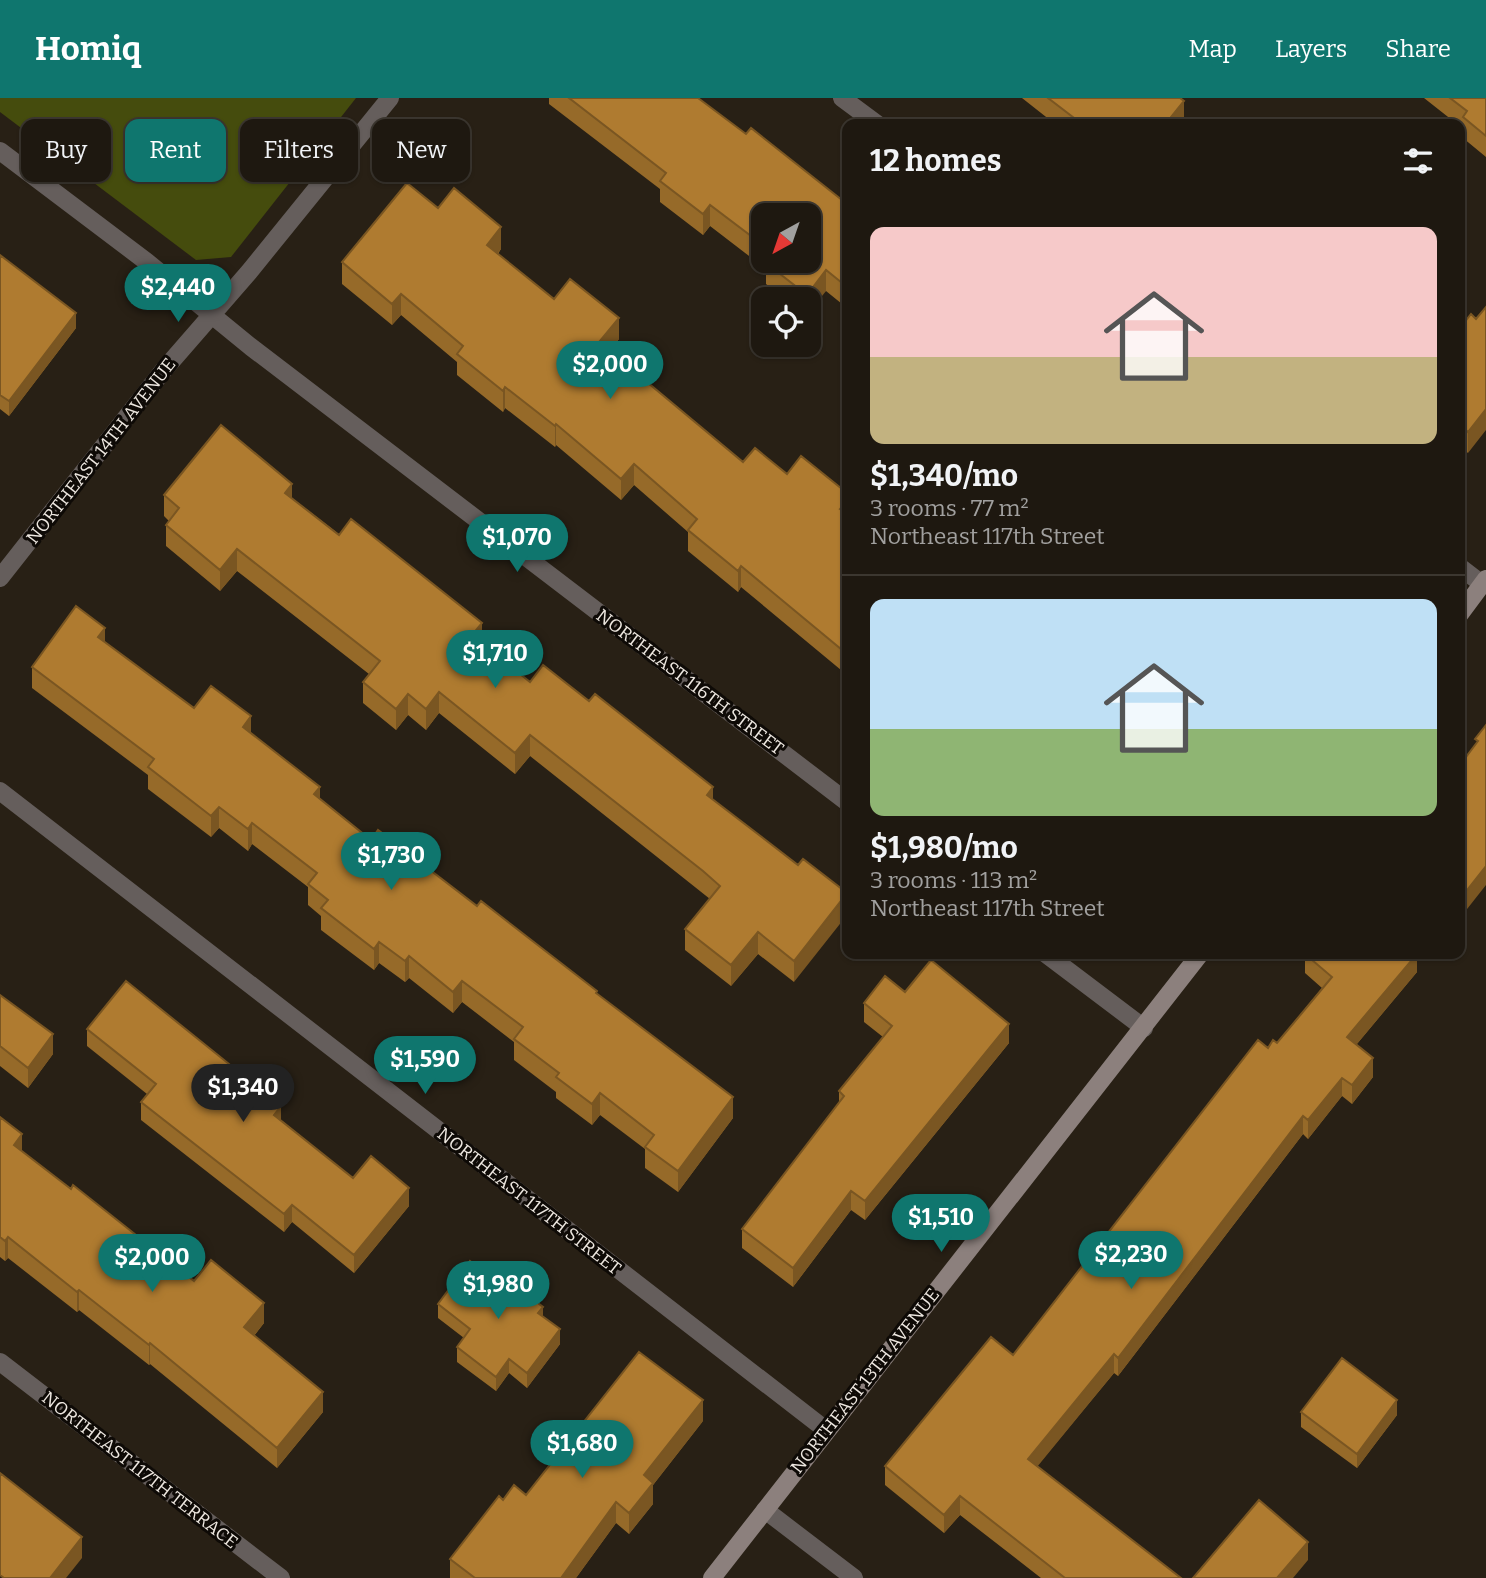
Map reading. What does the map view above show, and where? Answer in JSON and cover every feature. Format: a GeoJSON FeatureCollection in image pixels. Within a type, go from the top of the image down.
{"type":"FeatureCollection","features":[{"type":"Feature","properties":{"kind":"street","name":"NORTHEAST 14TH AVENUE"},"geometry":{"type":"LineString","coordinates":[[0,578],[162,372],[390,98]]}},
{"type":"Feature","properties":{"kind":"street"},"geometry":{"type":"LineString","coordinates":[[842,98],[870,119]]}},
{"type":"Feature","properties":{"kind":"street","name":"NORTHEAST 116TH STREET"},"geometry":{"type":"LineString","coordinates":[[0,151],[842,798]]}},
{"type":"Feature","properties":{"kind":"street"},"geometry":{"type":"LineString","coordinates":[[1465,570],[1484,582],[1465,607]]}},
{"type":"Feature","properties":{"kind":"street","name":"NORTHEAST 117TH STREET"},"geometry":{"type":"LineString","coordinates":[[0,791],[826,1430]]}},
{"type":"Feature","properties":{"kind":"street"},"geometry":{"type":"LineString","coordinates":[[1053,959],[1143,1028]]}},
{"type":"Feature","properties":{"kind":"street","name":"NORTHEAST 13TH AVENUE"},"geometry":{"type":"LineString","coordinates":[[712,1578],[1196,959]]}},
{"type":"Feature","properties":{"kind":"street","name":"NORTHEAST 117TH TERRACE"},"geometry":{"type":"LineString","coordinates":[[0,1362],[281,1578]]}},
{"type":"Feature","properties":{"kind":"street"},"geometry":{"type":"LineString","coordinates":[[765,1510],[854,1578]]}},
{"type":"Feature","properties":{"kind":"green space"},"geometry":{"type":"Polygon","coordinates":[[[0,98],[356,98],[339,119],[240,119],[240,182],[290,182],[231,257],[196,260],[93,182],[111,182],[111,119],[21,119],[21,128],[0,112],[0,98]]]}},
{"type":"Feature","properties":{"kind":"building"},"geometry":{"type":"Polygon","coordinates":[[[569,98],[698,98],[746,134],[751,128],[842,200],[842,283],[826,270],[813,287],[797,287],[779,273],[821,273],[821,203],[751,203],[751,236],[710,205],[703,214],[660,181],[666,173],[569,98]]]}},
{"type":"Feature","properties":{"kind":"building"},"geometry":{"type":"Polygon","coordinates":[[[1048,98],[1180,98],[1184,101],[1171,117],[1174,119],[1075,119],[1048,98]]]}},
{"type":"Feature","properties":{"kind":"building"},"geometry":{"type":"Polygon","coordinates":[[[1450,98],[1486,98],[1486,136],[1463,117],[1467,111],[1450,98]]]}},
{"type":"Feature","properties":{"kind":"building"},"geometry":{"type":"Polygon","coordinates":[[[407,183],[438,208],[454,188],[501,227],[487,245],[554,299],[570,279],[619,318],[599,342],[743,462],[755,448],[787,474],[801,456],[842,489],[842,650],[741,566],[738,571],[688,530],[697,519],[634,464],[621,479],[556,424],[555,426],[505,387],[503,391],[457,354],[463,346],[401,294],[392,304],[342,262],[407,183]]]}},
{"type":"Feature","properties":{"kind":"building"},"geometry":{"type":"Polygon","coordinates":[[[0,255],[76,313],[9,401],[0,395],[0,255]]]}},
{"type":"Feature","properties":{"kind":"building"},"geometry":{"type":"Polygon","coordinates":[[[1486,307],[1486,409],[1468,432],[1465,429],[1465,322],[1471,314],[1476,319],[1486,307]]]}},
{"type":"Feature","properties":{"kind":"building"},"geometry":{"type":"Polygon","coordinates":[[[221,425],[292,484],[285,493],[339,535],[351,519],[482,623],[472,635],[530,682],[543,665],[589,701],[595,694],[713,787],[707,795],[798,865],[803,859],[842,889],[842,899],[794,961],[758,932],[731,965],[685,929],[720,886],[703,871],[530,735],[515,753],[439,692],[426,709],[408,694],[396,709],[363,682],[380,661],[237,549],[220,570],[166,525],[179,508],[164,495],[221,425]]]}},
{"type":"Feature","properties":{"kind":"building"},"geometry":{"type":"Polygon","coordinates":[[[76,606],[105,628],[98,637],[194,708],[211,686],[251,716],[243,727],[320,787],[314,794],[371,840],[378,830],[477,906],[481,901],[733,1097],[678,1171],[645,1147],[654,1135],[600,1093],[592,1104],[556,1077],[559,1073],[514,1039],[523,1027],[462,981],[453,992],[409,956],[405,961],[379,942],[374,949],[321,908],[328,900],[308,884],[317,873],[252,823],[248,829],[219,807],[211,816],[148,767],[154,759],[32,667],[76,606]]]}},
{"type":"Feature","properties":{"kind":"building"},"geometry":{"type":"Polygon","coordinates":[[[1486,725],[1486,866],[1465,893],[1465,758],[1478,741],[1475,739],[1486,725]]]}},
{"type":"Feature","properties":{"kind":"building"},"geometry":{"type":"Polygon","coordinates":[[[1311,959],[1413,959],[1347,1037],[1373,1058],[1352,1085],[1342,1078],[1308,1120],[1303,1116],[1118,1358],[1114,1354],[1028,1459],[1181,1578],[1065,1578],[960,1496],[944,1515],[885,1466],[991,1337],[1013,1355],[1258,1040],[1268,1048],[1273,1040],[1277,1043],[1332,977],[1311,959]]]}},
{"type":"Feature","properties":{"kind":"building"},"geometry":{"type":"Polygon","coordinates":[[[931,960],[1009,1024],[865,1201],[851,1191],[793,1268],[742,1229],[844,1096],[839,1091],[892,1026],[864,1003],[885,976],[905,992],[931,960]]]}},
{"type":"Feature","properties":{"kind":"building"},"geometry":{"type":"Polygon","coordinates":[[[126,981],[281,1106],[274,1115],[353,1178],[371,1156],[409,1188],[354,1255],[292,1205],[284,1214],[141,1102],[156,1084],[87,1029],[126,981]]]}},
{"type":"Feature","properties":{"kind":"building"},"geometry":{"type":"Polygon","coordinates":[[[0,995],[53,1034],[28,1068],[0,1046],[0,995]]]}},
{"type":"Feature","properties":{"kind":"building"},"geometry":{"type":"Polygon","coordinates":[[[0,1117],[22,1134],[14,1145],[71,1189],[73,1185],[194,1281],[211,1260],[264,1303],[244,1327],[323,1392],[277,1448],[150,1343],[149,1345],[79,1290],[77,1292],[8,1237],[5,1241],[0,1237],[0,1117]]]}},
{"type":"Feature","properties":{"kind":"building"},"geometry":{"type":"Polygon","coordinates":[[[470,1261],[504,1287],[508,1280],[543,1307],[538,1313],[560,1329],[527,1373],[509,1359],[496,1377],[457,1347],[470,1329],[438,1304],[470,1261]]]}},
{"type":"Feature","properties":{"kind":"building"},"geometry":{"type":"Polygon","coordinates":[[[639,1352],[703,1400],[644,1475],[653,1483],[629,1513],[616,1502],[561,1578],[475,1578],[450,1559],[499,1496],[503,1500],[514,1485],[526,1495],[639,1352]]]}},
{"type":"Feature","properties":{"kind":"building"},"geometry":{"type":"Polygon","coordinates":[[[1342,1358],[1397,1400],[1357,1454],[1301,1412],[1342,1358]]]}},
{"type":"Feature","properties":{"kind":"building"},"geometry":{"type":"Polygon","coordinates":[[[0,1473],[82,1537],[50,1578],[4,1578],[0,1575],[0,1473]]]}},
{"type":"Feature","properties":{"kind":"building"},"geometry":{"type":"Polygon","coordinates":[[[1259,1500],[1308,1542],[1277,1578],[1193,1578],[1259,1500]]]}}]}
